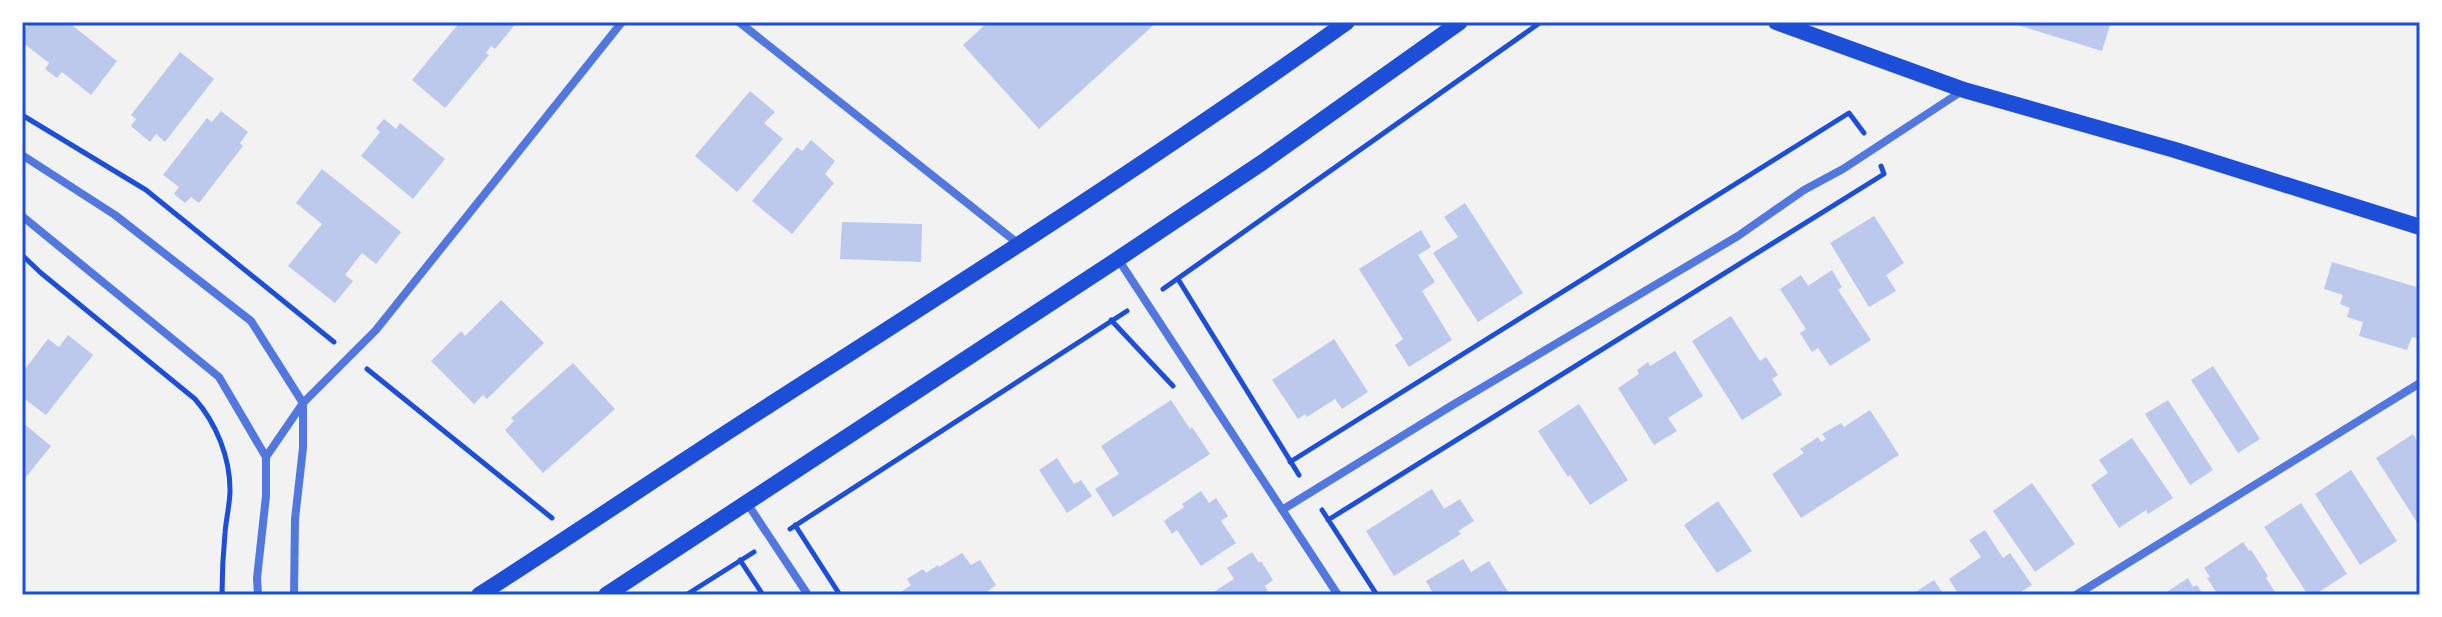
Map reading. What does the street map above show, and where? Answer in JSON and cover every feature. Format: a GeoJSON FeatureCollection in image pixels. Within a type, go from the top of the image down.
{"type":"FeatureCollection","features":[{"type":"Feature","properties":{"kind":"main road"},"geometry":{"type":"LineString","coordinates":[[479,595],[1082,205],[1243,97],[1347,22]]}},
{"type":"Feature","properties":{"kind":"main road"},"geometry":{"type":"LineString","coordinates":[[606,595],[1263,162],[1460,22]]}},
{"type":"Feature","properties":{"kind":"main road"},"geometry":{"type":"LineString","coordinates":[[1783,23],[1823,41],[1964,90],[2175,150],[2420,227]]}},
{"type":"Feature","properties":{"kind":"street"},"geometry":{"type":"LineString","coordinates":[[266,457],[303,403],[376,330],[622,22]]}},
{"type":"Feature","properties":{"kind":"street"},"geometry":{"type":"LineString","coordinates":[[739,22],[1021,245]]}},
{"type":"Feature","properties":{"kind":"street"},"geometry":{"type":"LineString","coordinates":[[1282,510],[1738,236],[1804,190],[1843,169],[1964,90]]}},
{"type":"Feature","properties":{"kind":"street"},"geometry":{"type":"LineString","coordinates":[[22,155],[115,215],[251,321],[303,403],[303,448],[295,519],[294,595]]}},
{"type":"Feature","properties":{"kind":"street"},"geometry":{"type":"LineString","coordinates":[[22,216],[219,377],[266,457],[258,595]]}},
{"type":"Feature","properties":{"kind":"street"},"geometry":{"type":"LineString","coordinates":[[1118,259],[1338,595]]}},
{"type":"Feature","properties":{"kind":"street"},"geometry":{"type":"LineString","coordinates":[[2076,595],[2420,383]]}},
{"type":"Feature","properties":{"kind":"street"},"geometry":{"type":"LineString","coordinates":[[747,503],[808,595]]}},
{"type":"Feature","properties":{"kind":"path"},"geometry":{"type":"LineString","coordinates":[[22,115],[146,190],[570,536]]}},
{"type":"Feature","properties":{"kind":"path"},"geometry":{"type":"LineString","coordinates":[[22,255],[195,399],[217,431],[230,490],[222,595]]}},
{"type":"Feature","properties":{"kind":"path"},"geometry":{"type":"LineString","coordinates":[[1178,279],[1377,595]]}},
{"type":"Feature","properties":{"kind":"path"},"geometry":{"type":"LineString","coordinates":[[795,525],[840,595]]}},
{"type":"Feature","properties":{"kind":"path"},"geometry":{"type":"LineString","coordinates":[[686,595],[740,560],[763,595]]}},
{"type":"Feature","properties":{"kind":"building"},"geometry":{"type":"Polygon","coordinates":[[[31,22],[68,22],[117,61],[91,95],[62,72],[57,78],[45,69],[49,63],[22,42],[22,33],[31,22]]]}},
{"type":"Feature","properties":{"kind":"building"},"geometry":{"type":"Polygon","coordinates":[[[460,22],[517,22],[495,49],[491,46],[486,53],[489,55],[445,108],[412,80],[460,22]]]}},
{"type":"Feature","properties":{"kind":"building"},"geometry":{"type":"Polygon","coordinates":[[[988,22],[1157,22],[1039,129],[963,45],[988,22]]]}},
{"type":"Feature","properties":{"kind":"building"},"geometry":{"type":"Polygon","coordinates":[[[2008,22],[2111,22],[2102,51],[2008,22]]]}},
{"type":"Feature","properties":{"kind":"building"},"geometry":{"type":"Polygon","coordinates":[[[180,52],[214,79],[165,142],[156,134],[150,142],[131,126],[136,119],[131,115],[180,52]]]}},
{"type":"Feature","properties":{"kind":"building"},"geometry":{"type":"Polygon","coordinates":[[[750,91],[775,112],[764,123],[783,139],[737,192],[695,156],[750,91]]]}},
{"type":"Feature","properties":{"kind":"building"},"geometry":{"type":"Polygon","coordinates":[[[221,111],[248,132],[240,143],[243,146],[199,203],[191,197],[185,203],[174,194],[179,187],[163,175],[207,118],[212,122],[221,111]]]}},
{"type":"Feature","properties":{"kind":"building"},"geometry":{"type":"Polygon","coordinates":[[[384,119],[396,129],[400,123],[445,159],[413,199],[361,156],[380,132],[376,128],[384,119]]]}},
{"type":"Feature","properties":{"kind":"building"},"geometry":{"type":"Polygon","coordinates":[[[811,140],[835,161],[825,174],[834,183],[792,234],[752,201],[797,147],[802,151],[811,140]]]}},
{"type":"Feature","properties":{"kind":"building"},"geometry":{"type":"Polygon","coordinates":[[[322,169],[401,232],[376,264],[362,253],[345,275],[353,281],[335,303],[288,266],[322,224],[296,203],[322,169]]]}},
{"type":"Feature","properties":{"kind":"building"},"geometry":{"type":"Polygon","coordinates":[[[1465,203],[1523,293],[1478,322],[1433,253],[1458,237],[1444,217],[1465,203]]]}},
{"type":"Feature","properties":{"kind":"building"},"geometry":{"type":"Polygon","coordinates":[[[1874,216],[1904,263],[1886,275],[1896,291],[1869,307],[1830,243],[1874,216]]]}},
{"type":"Feature","properties":{"kind":"building"},"geometry":{"type":"Polygon","coordinates":[[[842,222],[922,224],[921,262],[840,259],[842,222]]]}},
{"type":"Feature","properties":{"kind":"building"},"geometry":{"type":"Polygon","coordinates":[[[1421,230],[1431,247],[1418,255],[1435,282],[1422,291],[1452,340],[1409,367],[1395,345],[1403,339],[1359,269],[1421,230]]]}},
{"type":"Feature","properties":{"kind":"building"},"geometry":{"type":"Polygon","coordinates":[[[2332,262],[2420,288],[2420,339],[2412,337],[2407,350],[2359,336],[2363,322],[2347,317],[2350,308],[2340,304],[2343,295],[2324,289],[2332,262]]]}},
{"type":"Feature","properties":{"kind":"building"},"geometry":{"type":"Polygon","coordinates":[[[1832,270],[1842,287],[1838,290],[1871,340],[1830,366],[1818,348],[1812,352],[1800,333],[1806,329],[1780,289],[1801,275],[1808,286],[1832,270]]]}},
{"type":"Feature","properties":{"kind":"building"},"geometry":{"type":"Polygon","coordinates":[[[501,300],[544,343],[487,399],[483,395],[474,404],[431,361],[461,331],[465,336],[501,300]]]}},
{"type":"Feature","properties":{"kind":"building"},"geometry":{"type":"Polygon","coordinates":[[[1731,316],[1760,361],[1766,357],[1778,375],[1772,379],[1782,395],[1742,420],[1692,341],[1731,316]]]}},
{"type":"Feature","properties":{"kind":"building"},"geometry":{"type":"Polygon","coordinates":[[[68,335],[93,355],[46,415],[22,397],[22,373],[48,339],[59,347],[68,335]]]}},
{"type":"Feature","properties":{"kind":"building"},"geometry":{"type":"Polygon","coordinates":[[[1334,339],[1368,392],[1342,409],[1335,399],[1307,417],[1305,414],[1298,419],[1272,380],[1334,339]]]}},
{"type":"Feature","properties":{"kind":"building"},"geometry":{"type":"Polygon","coordinates":[[[1675,351],[1703,396],[1668,418],[1677,431],[1654,445],[1618,388],[1639,374],[1637,370],[1648,362],[1650,366],[1675,351]]]}},
{"type":"Feature","properties":{"kind":"building"},"geometry":{"type":"Polygon","coordinates":[[[573,363],[615,409],[543,473],[505,430],[514,421],[511,418],[573,363]]]}},
{"type":"Feature","properties":{"kind":"building"},"geometry":{"type":"Polygon","coordinates":[[[2213,366],[2260,439],[2238,453],[2191,380],[2213,366]]]}},
{"type":"Feature","properties":{"kind":"building"},"geometry":{"type":"Polygon","coordinates":[[[1171,400],[1210,454],[1113,517],[1095,489],[1119,474],[1101,446],[1171,400]]]}},
{"type":"Feature","properties":{"kind":"building"},"geometry":{"type":"Polygon","coordinates":[[[2168,400],[2213,470],[2190,485],[2145,414],[2168,400]]]}},
{"type":"Feature","properties":{"kind":"building"},"geometry":{"type":"Polygon","coordinates":[[[1579,404],[1628,480],[1590,505],[1538,431],[1579,404]]]}},
{"type":"Feature","properties":{"kind":"building"},"geometry":{"type":"Polygon","coordinates":[[[1870,410],[1899,455],[1801,518],[1772,474],[1804,453],[1800,449],[1818,437],[1821,442],[1826,439],[1822,434],[1841,423],[1844,427],[1870,410]]]}},
{"type":"Feature","properties":{"kind":"building"},"geometry":{"type":"Polygon","coordinates":[[[22,422],[51,446],[22,482],[22,422]]]}},
{"type":"Feature","properties":{"kind":"building"},"geometry":{"type":"Polygon","coordinates":[[[2413,434],[2420,446],[2420,527],[2376,458],[2413,434]]]}},
{"type":"Feature","properties":{"kind":"building"},"geometry":{"type":"Polygon","coordinates":[[[2132,438],[2173,498],[2148,514],[2146,510],[2119,528],[2091,485],[2108,473],[2099,460],[2132,438]]]}},
{"type":"Feature","properties":{"kind":"building"},"geometry":{"type":"Polygon","coordinates":[[[1057,458],[1074,484],[1081,480],[1092,496],[1067,513],[1039,470],[1057,458]]]}},
{"type":"Feature","properties":{"kind":"building"},"geometry":{"type":"Polygon","coordinates":[[[2351,470],[2397,541],[2360,565],[2315,494],[2351,470]]]}},
{"type":"Feature","properties":{"kind":"building"},"geometry":{"type":"Polygon","coordinates":[[[2032,483],[2075,544],[2035,572],[1993,511],[2032,483]]]}},
{"type":"Feature","properties":{"kind":"building"},"geometry":{"type":"Polygon","coordinates":[[[1432,489],[1444,509],[1460,499],[1474,521],[1458,531],[1461,534],[1394,576],[1366,531],[1432,489]]]}},
{"type":"Feature","properties":{"kind":"building"},"geometry":{"type":"Polygon","coordinates":[[[1201,491],[1209,503],[1216,498],[1228,516],[1221,521],[1236,543],[1201,566],[1177,530],[1172,534],[1164,521],[1201,491]]]}},
{"type":"Feature","properties":{"kind":"building"},"geometry":{"type":"Polygon","coordinates":[[[1718,501],[1752,551],[1717,573],[1684,525],[1718,501]]]}},
{"type":"Feature","properties":{"kind":"building"},"geometry":{"type":"Polygon","coordinates":[[[2301,503],[2347,574],[2314,595],[2308,595],[2264,527],[2301,503]]]}},
{"type":"Feature","properties":{"kind":"building"},"geometry":{"type":"Polygon","coordinates":[[[1985,530],[2003,558],[2010,553],[2032,585],[2016,595],[1959,595],[1949,579],[1981,557],[1969,540],[1985,530]]]}},
{"type":"Feature","properties":{"kind":"building"},"geometry":{"type":"Polygon","coordinates":[[[2243,542],[2268,576],[2266,578],[2277,595],[2218,595],[2207,578],[2210,577],[2204,568],[2243,542]]]}},
{"type":"Feature","properties":{"kind":"building"},"geometry":{"type":"Polygon","coordinates":[[[1252,552],[1273,580],[1265,586],[1270,595],[1209,595],[1234,579],[1227,568],[1252,552]]]}},
{"type":"Feature","properties":{"kind":"building"},"geometry":{"type":"Polygon","coordinates":[[[962,553],[971,565],[980,560],[996,585],[988,591],[990,595],[897,595],[911,585],[907,579],[923,569],[926,573],[939,567],[962,553]]]}},
{"type":"Feature","properties":{"kind":"building"},"geometry":{"type":"Polygon","coordinates":[[[1463,559],[1471,572],[1489,561],[1510,595],[1434,595],[1426,581],[1463,559]]]}},
{"type":"Feature","properties":{"kind":"building"},"geometry":{"type":"Polygon","coordinates":[[[2188,578],[2203,595],[2162,595],[2188,578]]]}},
{"type":"Feature","properties":{"kind":"building"},"geometry":{"type":"Polygon","coordinates":[[[1934,580],[1944,595],[1911,595],[1934,580]]]}}]}
